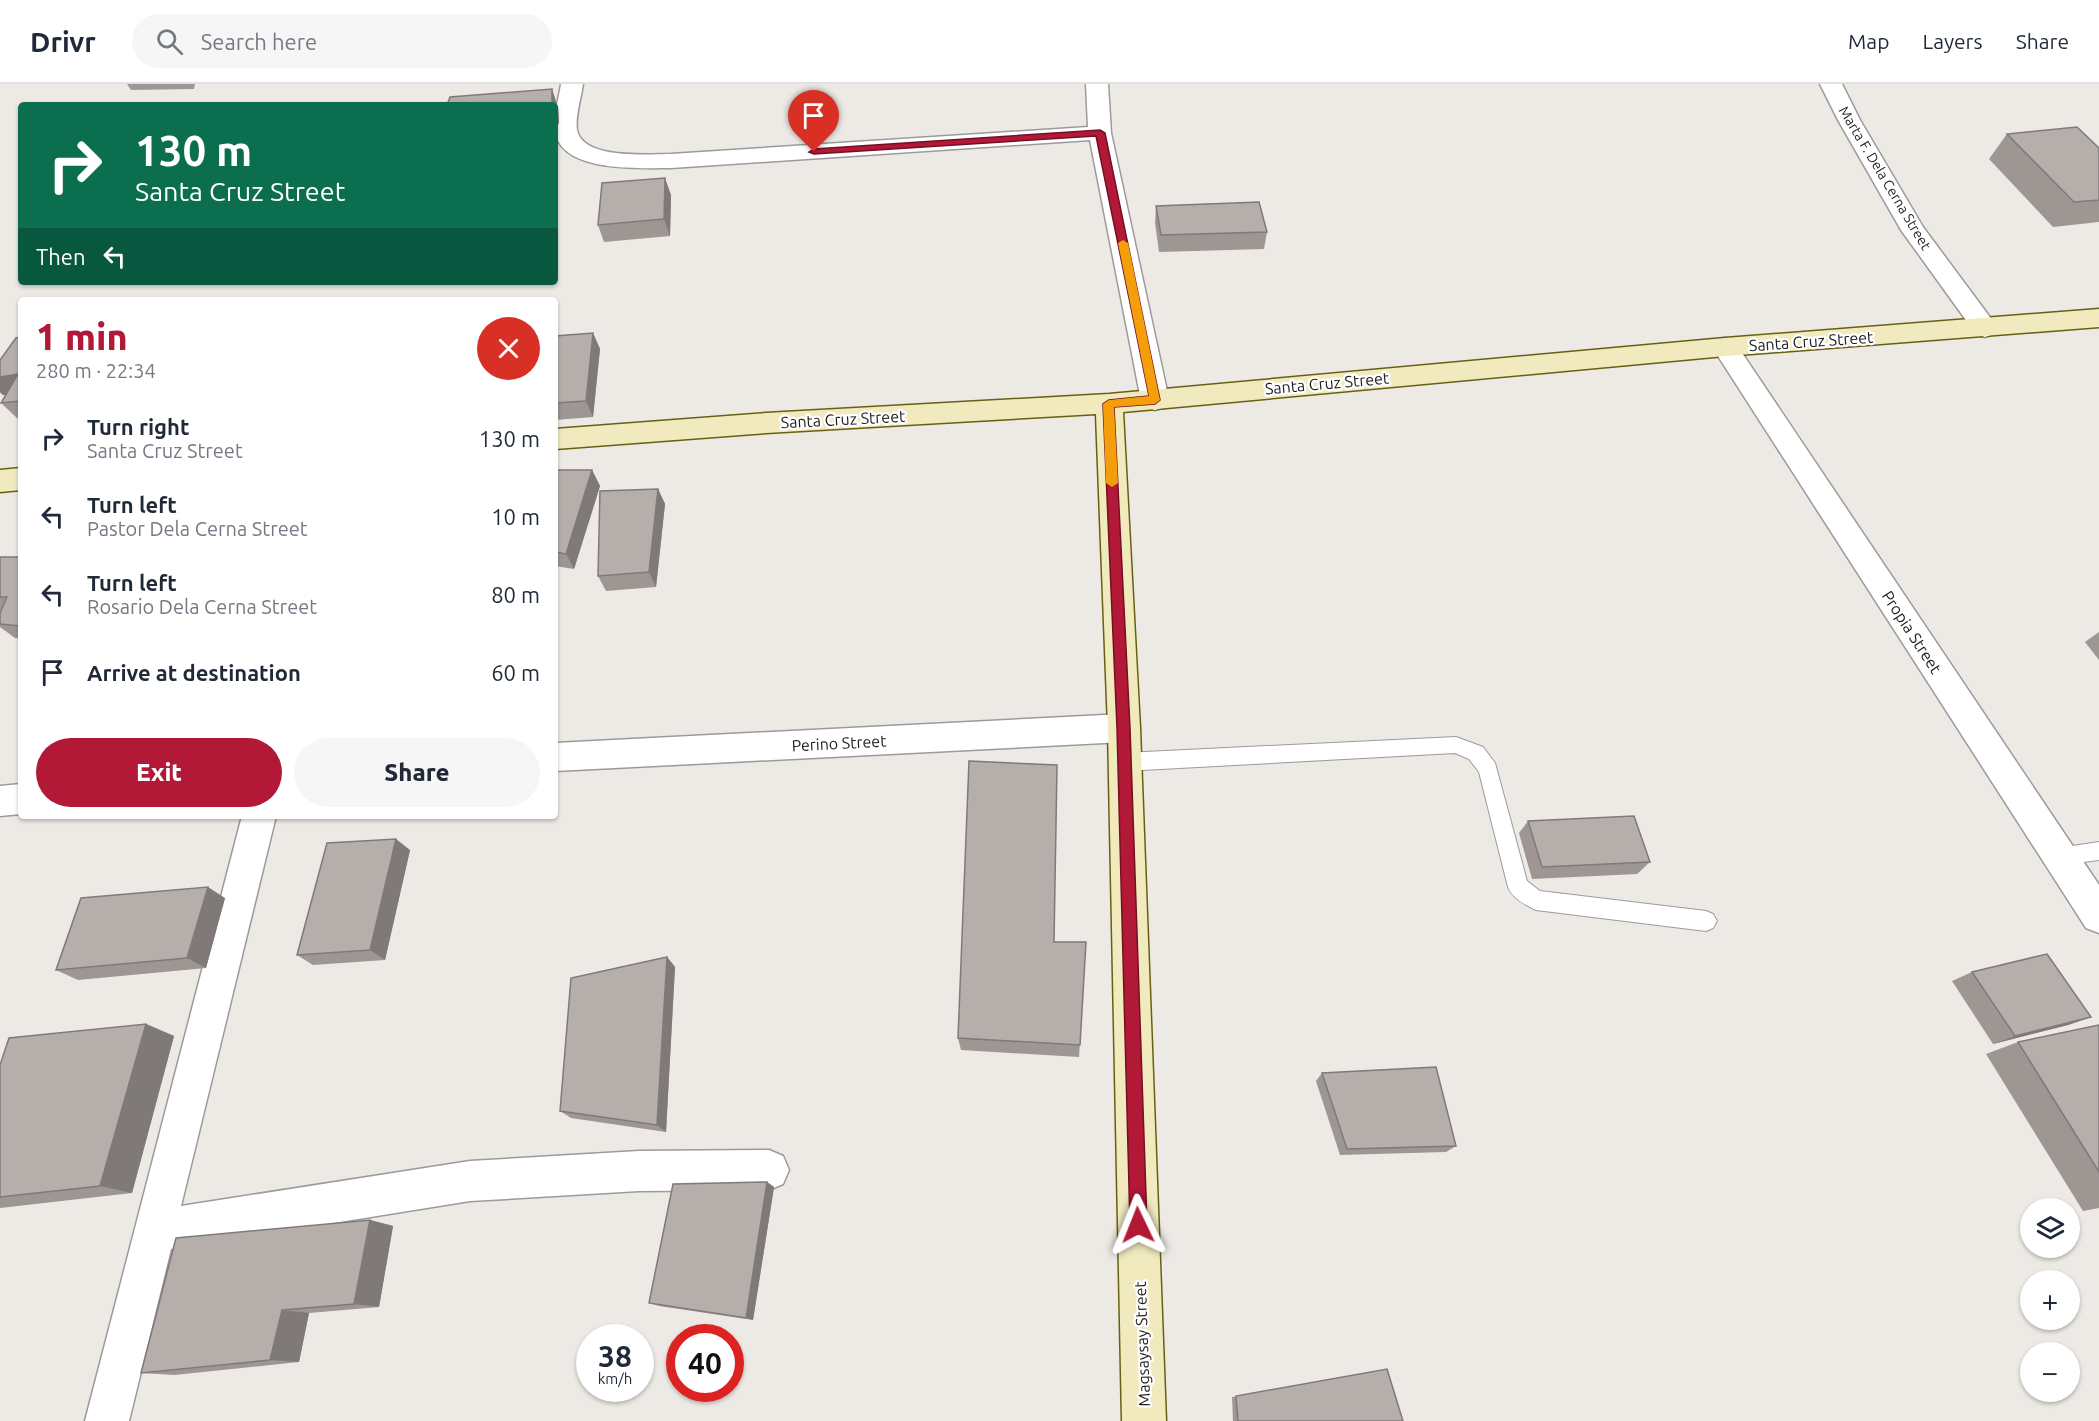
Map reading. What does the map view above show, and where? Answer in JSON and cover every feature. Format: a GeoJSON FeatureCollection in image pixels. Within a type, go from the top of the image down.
{"type":"FeatureCollection","features":[{"type":"Feature","properties":{"kind":"street"},"geometry":{"type":"LineString","coordinates":[[572,84],[566,130],[570,141],[580,150],[608,159],[671,161],[1100,133]]}},
{"type":"Feature","properties":{"kind":"street"},"geometry":{"type":"LineString","coordinates":[[1097,84],[1100,133],[1155,400]]}},
{"type":"Feature","properties":{"kind":"street","name":"Marta F. Dela Cerna Street"},"geometry":{"type":"LineString","coordinates":[[1830,84],[1848,120],[1913,230],[1985,328]]}},
{"type":"Feature","properties":{"kind":"street","name":"Santa Cruz Street"},"geometry":{"type":"LineString","coordinates":[[558,439],[777,422],[1109,404],[1725,347],[2099,318]]}},
{"type":"Feature","properties":{"kind":"street","name":"Propia Street"},"geometry":{"type":"LineString","coordinates":[[1725,347],[2099,916]]}},
{"type":"Feature","properties":{"kind":"street","name":"Magsaysay Street"},"geometry":{"type":"LineString","coordinates":[[1109,404],[1124,745],[1144,1421]]}},
{"type":"Feature","properties":{"kind":"street"},"geometry":{"type":"LineString","coordinates":[[0,481],[18,479]]}},
{"type":"Feature","properties":{"kind":"street","name":"Perino Street"},"geometry":{"type":"LineString","coordinates":[[558,757],[1124,745]]}},
{"type":"Feature","properties":{"kind":"street"},"geometry":{"type":"LineString","coordinates":[[0,801],[18,799]]}},
{"type":"Feature","properties":{"kind":"street"},"geometry":{"type":"LineString","coordinates":[[107,1421],[258,819]]}},
{"type":"Feature","properties":{"kind":"street"},"geometry":{"type":"LineString","coordinates":[[155,1231],[470,1181],[639,1171],[769,1170]]}},
{"type":"Feature","properties":{"kind":"lane"},"geometry":{"type":"LineString","coordinates":[[1124,745],[1456,745],[1476,753],[1488,769],[1518,887],[1536,900],[1707,921]]}},
{"type":"Feature","properties":{"kind":"lane"},"geometry":{"type":"LineString","coordinates":[[2059,856],[2099,851]]}},
{"type":"Feature","properties":{"kind":"building"},"geometry":{"type":"Polygon","coordinates":[[[552,89],[552,102],[448,102],[450,97],[552,89]]]}},
{"type":"Feature","properties":{"kind":"building"},"geometry":{"type":"Polygon","coordinates":[[[2077,127],[2099,148],[2099,200],[2074,202],[2007,134],[2077,127]]]}},
{"type":"Feature","properties":{"kind":"building"},"geometry":{"type":"Polygon","coordinates":[[[665,178],[664,219],[598,225],[602,183],[665,178]]]}},
{"type":"Feature","properties":{"kind":"building"},"geometry":{"type":"Polygon","coordinates":[[[1259,202],[1267,232],[1161,235],[1156,206],[1259,202]]]}},
{"type":"Feature","properties":{"kind":"building"},"geometry":{"type":"Polygon","coordinates":[[[593,333],[586,401],[558,403],[558,336],[593,333]]]}},
{"type":"Feature","properties":{"kind":"building"},"geometry":{"type":"Polygon","coordinates":[[[18,338],[18,374],[0,377],[0,360],[18,338]]]}},
{"type":"Feature","properties":{"kind":"building"},"geometry":{"type":"Polygon","coordinates":[[[18,374],[18,401],[1,403],[18,374]]]}},
{"type":"Feature","properties":{"kind":"building"},"geometry":{"type":"Polygon","coordinates":[[[558,470],[592,470],[566,554],[558,553],[558,470]]]}},
{"type":"Feature","properties":{"kind":"building"},"geometry":{"type":"Polygon","coordinates":[[[658,489],[649,572],[598,576],[600,491],[658,489]]]}},
{"type":"Feature","properties":{"kind":"building"},"geometry":{"type":"Polygon","coordinates":[[[0,557],[18,557],[18,626],[0,624],[0,613],[7,597],[0,597],[0,557]]]}},
{"type":"Feature","properties":{"kind":"building"},"geometry":{"type":"Polygon","coordinates":[[[969,761],[1057,765],[1054,942],[1086,942],[1080,1045],[958,1038],[969,761]]]}},
{"type":"Feature","properties":{"kind":"building"},"geometry":{"type":"Polygon","coordinates":[[[1634,816],[1650,862],[1542,867],[1528,821],[1634,816]]]}},
{"type":"Feature","properties":{"kind":"building"},"geometry":{"type":"Polygon","coordinates":[[[396,839],[370,950],[297,955],[327,843],[396,839]]]}},
{"type":"Feature","properties":{"kind":"building"},"geometry":{"type":"Polygon","coordinates":[[[208,887],[187,958],[56,970],[81,898],[208,887]]]}},
{"type":"Feature","properties":{"kind":"building"},"geometry":{"type":"Polygon","coordinates":[[[2047,954],[2091,1017],[2015,1036],[1972,972],[2047,954]]]}},
{"type":"Feature","properties":{"kind":"building"},"geometry":{"type":"Polygon","coordinates":[[[667,957],[657,1125],[560,1111],[571,978],[667,957]]]}},
{"type":"Feature","properties":{"kind":"building"},"geometry":{"type":"Polygon","coordinates":[[[146,1024],[100,1186],[0,1197],[0,1065],[9,1038],[146,1024]]]}},
{"type":"Feature","properties":{"kind":"building"},"geometry":{"type":"Polygon","coordinates":[[[2099,1025],[2099,1172],[2018,1042],[2099,1025]]]}},
{"type":"Feature","properties":{"kind":"building"},"geometry":{"type":"Polygon","coordinates":[[[1436,1067],[1456,1146],[1347,1149],[1322,1073],[1436,1067]]]}},
{"type":"Feature","properties":{"kind":"building"},"geometry":{"type":"Polygon","coordinates":[[[767,1182],[746,1318],[649,1303],[673,1184],[767,1182]]]}},
{"type":"Feature","properties":{"kind":"building"},"geometry":{"type":"Polygon","coordinates":[[[370,1220],[354,1304],[282,1310],[270,1360],[141,1373],[176,1238],[370,1220]]]}},
{"type":"Feature","properties":{"kind":"building"},"geometry":{"type":"Polygon","coordinates":[[[1387,1369],[1403,1421],[1238,1421],[1236,1396],[1387,1369]]]}},
{"type":"Feature","properties":{"kind":"slow traffic"},"geometry":{"type":"LineString","coordinates":[[1112,483],[1109,404],[1155,400],[1123,243]]}},
{"type":"Feature","properties":{"kind":"route"},"geometry":{"type":"LineString","coordinates":[[814,152],[1100,133],[1155,400],[1109,404],[1124,728],[1138,1225]]}}]}
